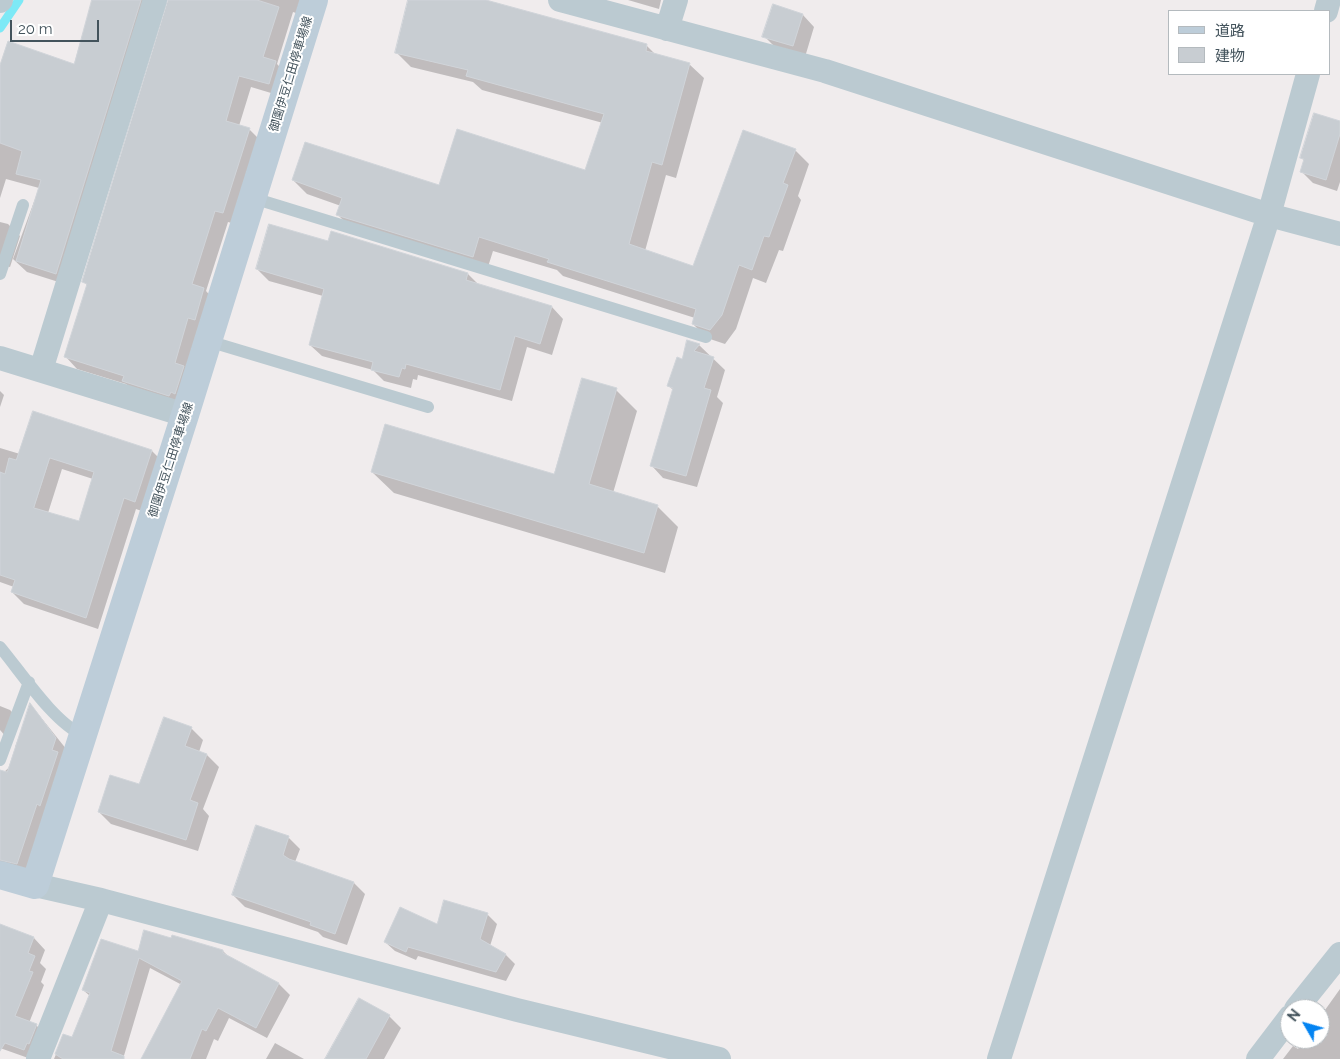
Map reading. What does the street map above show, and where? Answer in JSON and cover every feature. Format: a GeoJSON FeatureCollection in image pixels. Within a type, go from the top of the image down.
{"type":"FeatureCollection","features":[{"type":"Feature","properties":{"kind":"main road","name":"御園伊豆仁田停車場線"},"geometry":{"type":"LineString","coordinates":[[35,885],[185,415],[314,0]]}},
{"type":"Feature","properties":{"kind":"main road"},"geometry":{"type":"LineString","coordinates":[[0,875],[35,885]]}},
{"type":"Feature","properties":{"kind":"street"},"geometry":{"type":"LineString","coordinates":[[40,370],[155,0]]}},
{"type":"Feature","properties":{"kind":"street"},"geometry":{"type":"LineString","coordinates":[[560,0],[825,71],[1269,215],[1340,234]]}},
{"type":"Feature","properties":{"kind":"street"},"geometry":{"type":"LineString","coordinates":[[667,29],[676,0]]}},
{"type":"Feature","properties":{"kind":"street"},"geometry":{"type":"LineString","coordinates":[[999,1059],[1269,215],[1308,75]]}},
{"type":"Feature","properties":{"kind":"street"},"geometry":{"type":"LineString","coordinates":[[0,358],[185,415]]}},
{"type":"Feature","properties":{"kind":"street"},"geometry":{"type":"LineString","coordinates":[[35,885],[101,900],[517,1010],[719,1059]]}},
{"type":"Feature","properties":{"kind":"street"},"geometry":{"type":"LineString","coordinates":[[38,1059],[101,900]]}},
{"type":"Feature","properties":{"kind":"street"},"geometry":{"type":"LineString","coordinates":[[1304,999],[1340,954]]}},
{"type":"Feature","properties":{"kind":"street"},"geometry":{"type":"LineString","coordinates":[[1258,1059],[1280,1030]]}},
{"type":"Feature","properties":{"kind":"lane"},"geometry":{"type":"LineString","coordinates":[[253,198],[706,337]]}},
{"type":"Feature","properties":{"kind":"lane"},"geometry":{"type":"LineString","coordinates":[[0,274],[23,205]]}},
{"type":"Feature","properties":{"kind":"lane"},"geometry":{"type":"LineString","coordinates":[[208,341],[428,407]]}},
{"type":"Feature","properties":{"kind":"lane"},"geometry":{"type":"LineString","coordinates":[[0,647],[59,719],[71,730],[83,735]]}},
{"type":"Feature","properties":{"kind":"lane"},"geometry":{"type":"LineString","coordinates":[[0,760],[29,682]]}},
{"type":"Feature","properties":{"kind":"building"},"geometry":{"type":"Polygon","coordinates":[[[92,0],[141,0],[56,274],[16,261],[41,180],[16,174],[22,151],[0,143],[0,65],[8,41],[74,64],[92,0]]]}},
{"type":"Feature","properties":{"kind":"building"},"geometry":{"type":"Polygon","coordinates":[[[168,0],[257,0],[279,7],[263,57],[276,61],[269,84],[239,76],[226,121],[250,128],[223,213],[215,211],[192,284],[204,288],[195,320],[188,318],[175,363],[184,366],[175,394],[171,392],[169,396],[122,381],[124,376],[64,357],[87,284],[82,282],[168,0]]]}},
{"type":"Feature","properties":{"kind":"building"},"geometry":{"type":"Polygon","coordinates":[[[408,0],[486,0],[647,44],[646,51],[690,63],[662,165],[652,162],[629,244],[693,266],[743,130],[796,149],[783,183],[788,185],[769,237],[764,236],[752,270],[739,265],[722,315],[710,330],[692,324],[696,309],[547,262],[549,259],[479,237],[473,257],[336,215],[342,198],[292,180],[305,142],[439,185],[457,129],[585,170],[604,114],[466,76],[468,70],[395,53],[408,0]]]}},
{"type":"Feature","properties":{"kind":"building"},"geometry":{"type":"Polygon","coordinates":[[[773,4],[803,14],[793,46],[762,37],[773,4]]]}},
{"type":"Feature","properties":{"kind":"building"},"geometry":{"type":"Polygon","coordinates":[[[1314,113],[1340,121],[1340,134],[1326,180],[1300,172],[1304,159],[1300,158],[1314,113]]]}},
{"type":"Feature","properties":{"kind":"building"},"geometry":{"type":"Polygon","coordinates":[[[269,224],[328,241],[331,231],[468,273],[466,280],[552,306],[540,344],[515,336],[500,390],[406,364],[405,369],[402,368],[399,377],[371,370],[373,362],[309,345],[324,289],[256,269],[269,224]]]}},
{"type":"Feature","properties":{"kind":"building"},"geometry":{"type":"Polygon","coordinates":[[[687,340],[700,344],[694,351],[714,357],[704,388],[711,390],[686,476],[650,466],[673,388],[667,386],[677,357],[682,359],[687,340]]]}},
{"type":"Feature","properties":{"kind":"building"},"geometry":{"type":"Polygon","coordinates":[[[582,378],[617,388],[589,484],[658,505],[644,553],[371,472],[385,424],[554,474],[582,378]]]}},
{"type":"Feature","properties":{"kind":"building"},"geometry":{"type":"Polygon","coordinates":[[[33,411],[152,450],[135,502],[124,498],[86,618],[11,592],[15,580],[0,575],[0,472],[5,474],[9,458],[16,460],[33,411]],[[50,458],[34,508],[79,521],[94,472],[50,458]]]}},
{"type":"Feature","properties":{"kind":"building"},"geometry":{"type":"Polygon","coordinates":[[[30,703],[56,738],[52,750],[58,752],[40,806],[37,804],[17,864],[0,860],[0,770],[7,772],[30,703]]]}},
{"type":"Feature","properties":{"kind":"building"},"geometry":{"type":"Polygon","coordinates":[[[164,717],[192,727],[185,746],[207,754],[190,800],[198,803],[186,840],[98,812],[110,775],[139,784],[164,717]]]}},
{"type":"Feature","properties":{"kind":"building"},"geometry":{"type":"Polygon","coordinates":[[[256,825],[289,836],[283,855],[289,859],[354,882],[335,934],[310,925],[311,922],[232,895],[256,825]]]}},
{"type":"Feature","properties":{"kind":"building"},"geometry":{"type":"Polygon","coordinates":[[[444,900],[488,913],[480,939],[506,954],[496,972],[408,947],[406,952],[384,942],[400,907],[437,924],[444,900]]]}},
{"type":"Feature","properties":{"kind":"building"},"geometry":{"type":"Polygon","coordinates":[[[0,924],[34,937],[28,953],[35,956],[29,971],[33,972],[15,1016],[37,1024],[29,1044],[27,1043],[24,1050],[5,1043],[0,1051],[0,924]]]}},
{"type":"Feature","properties":{"kind":"building"},"geometry":{"type":"Polygon","coordinates":[[[144,930],[171,938],[172,935],[223,950],[223,953],[279,983],[256,1028],[218,1008],[206,1031],[202,1029],[190,1059],[141,1059],[182,981],[139,958],[111,1051],[124,1056],[124,1059],[63,1059],[55,1054],[63,1034],[72,1037],[90,993],[82,990],[101,939],[138,951],[144,930]]]}},
{"type":"Feature","properties":{"kind":"building"},"geometry":{"type":"Polygon","coordinates":[[[359,998],[390,1015],[366,1059],[325,1059],[359,998]]]}},
{"type":"Feature","properties":{"kind":"waterway"},"geometry":{"type":"LineString","coordinates":[[0,28],[19,0]]}}]}
